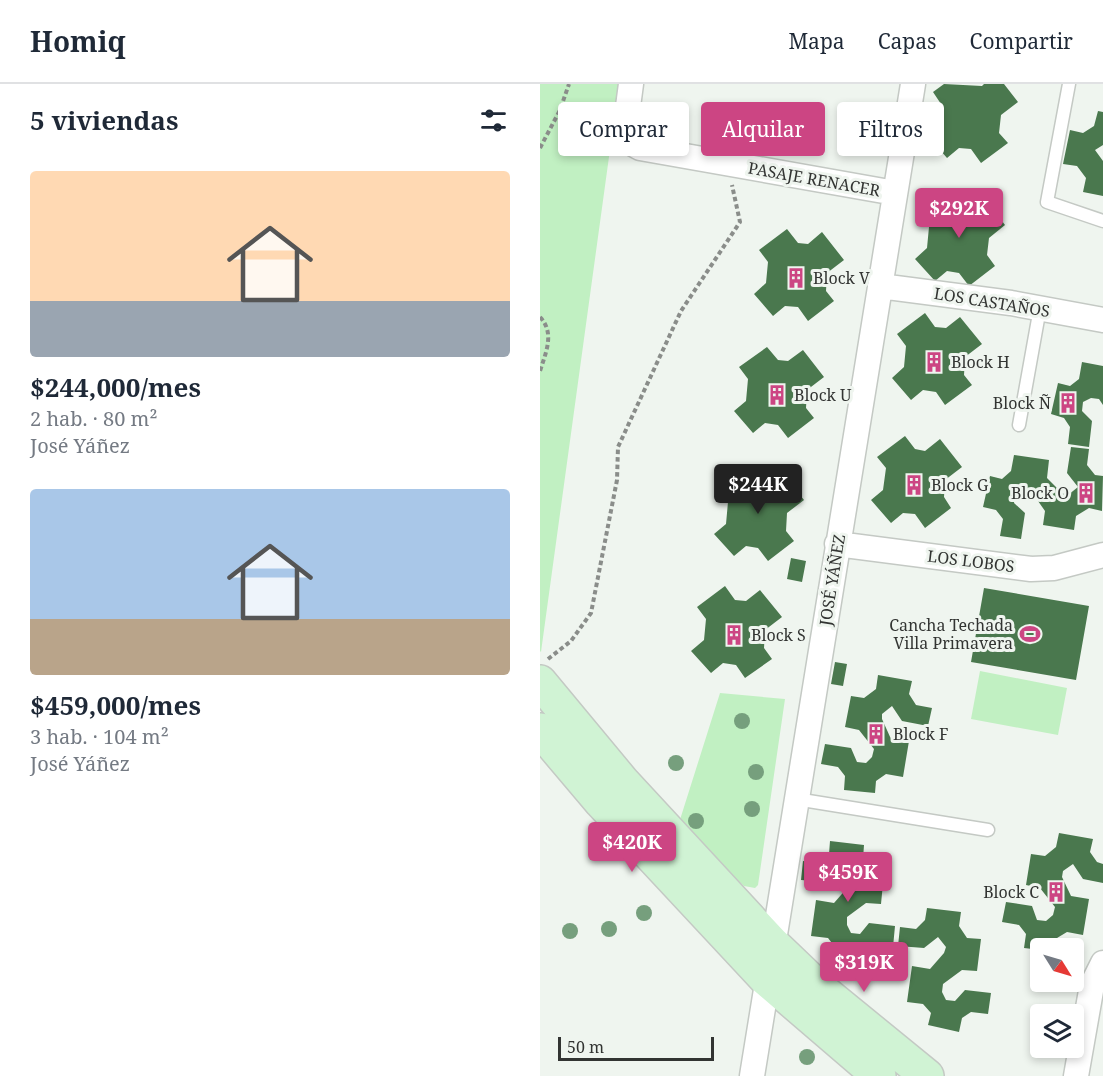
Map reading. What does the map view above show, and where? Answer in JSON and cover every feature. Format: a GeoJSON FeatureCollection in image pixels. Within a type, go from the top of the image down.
{"type":"FeatureCollection","features":[{"type":"Feature","properties":{"kind":"main road"},"geometry":{"type":"LineString","coordinates":[[540,682],[623,782],[772,943],[818,987],[927,1076]]}},
{"type":"Feature","properties":{"kind":"main road"},"geometry":{"type":"LineString","coordinates":[[540,730],[601,802],[766,979],[879,1076]]}},
{"type":"Feature","properties":{"kind":"street","name":"PASAJE RENACER"},"geometry":{"type":"LineString","coordinates":[[631,84],[625,129],[629,142],[640,148],[895,193]]}},
{"type":"Feature","properties":{"kind":"street","name":"JOSÉ YÁÑEZ"},"geometry":{"type":"LineString","coordinates":[[752,1076],[913,84]]}},
{"type":"Feature","properties":{"kind":"street","name":"LOS CASTAÑOS"},"geometry":{"type":"LineString","coordinates":[[880,286],[1040,308],[1103,320]]}},
{"type":"Feature","properties":{"kind":"street","name":"LOS LOBOS"},"geometry":{"type":"LineString","coordinates":[[837,544],[1031,569],[1054,568],[1103,555]]}},
{"type":"Feature","properties":{"kind":"street"},"geometry":{"type":"LineString","coordinates":[[1076,1076],[1091,992],[1103,963]]}},
{"type":"Feature","properties":{"kind":"lane"},"geometry":{"type":"LineString","coordinates":[[1069,84],[1047,202],[1103,221]]}},
{"type":"Feature","properties":{"kind":"lane"},"geometry":{"type":"LineString","coordinates":[[1019,425],[1040,308]]}},
{"type":"Feature","properties":{"kind":"lane"},"geometry":{"type":"LineString","coordinates":[[796,799],[988,830]]}},
{"type":"Feature","properties":{"kind":"path"},"geometry":{"type":"LineString","coordinates":[[540,148],[560,110],[569,84]]}},
{"type":"Feature","properties":{"kind":"path"},"geometry":{"type":"LineString","coordinates":[[540,665],[571,641],[591,613],[617,480],[618,447],[681,310],[740,222],[727,164]]}},
{"type":"Feature","properties":{"kind":"path"},"geometry":{"type":"LineString","coordinates":[[540,317],[544,321],[550,341],[540,370]]}},
{"type":"Feature","properties":{"kind":"green space"},"geometry":{"type":"Polygon","coordinates":[[[540,84],[619,84],[617,102],[558,102],[558,156],[609,156],[540,651],[540,84]]]}},
{"type":"Feature","properties":{"kind":"green space"},"geometry":{"type":"Polygon","coordinates":[[[980,671],[1067,688],[1058,735],[971,719],[980,671]]]}},
{"type":"Feature","properties":{"kind":"green space"},"geometry":{"type":"Polygon","coordinates":[[[720,693],[785,699],[758,885],[755,888],[744,886],[678,826],[720,693]]]}},
{"type":"Feature","properties":{"kind":"building"},"geometry":{"type":"Polygon","coordinates":[[[944,84],[982,86],[984,84],[1004,84],[1018,102],[1001,115],[999,133],[1008,143],[981,163],[971,149],[959,148],[947,158],[944,155],[944,102],[940,102],[933,92],[944,84]]]}},
{"type":"Feature","properties":{"kind":"building"},"geometry":{"type":"Polygon","coordinates":[[[1098,111],[1103,112],[1103,145],[1095,150],[1103,161],[1103,196],[1083,192],[1086,178],[1077,166],[1063,164],[1070,130],[1083,133],[1094,126],[1098,111]]]}},
{"type":"Feature","properties":{"kind":"building"},"geometry":{"type":"Polygon","coordinates":[[[949,194],[959,208],[969,209],[984,197],[1005,225],[989,238],[987,255],[995,266],[969,286],[959,273],[947,271],[935,281],[915,259],[927,248],[929,227],[921,215],[949,194]]]}},
{"type":"Feature","properties":{"kind":"building","name":"Block V"},"geometry":{"type":"Polygon","coordinates":[[[787,229],[798,243],[808,244],[822,232],[844,260],[827,273],[826,291],[834,301],[808,321],[798,307],[785,306],[773,316],[754,294],[766,283],[768,262],[759,250],[787,229]]]}},
{"type":"Feature","properties":{"kind":"building","name":"Block H"},"geometry":{"type":"Polygon","coordinates":[[[925,313],[935,327],[946,328],[960,317],[982,344],[965,357],[964,375],[972,385],[945,405],[936,392],[923,390],[911,400],[892,378],[904,367],[906,346],[897,334],[925,313]]]}},
{"type":"Feature","properties":{"kind":"building","name":"Block U"},"geometry":{"type":"Polygon","coordinates":[[[767,347],[778,360],[788,361],[803,350],[824,377],[807,390],[806,408],[814,418],[788,438],[778,425],[765,423],[753,433],[734,411],[746,401],[748,379],[739,367],[767,347]]]}},
{"type":"Feature","properties":{"kind":"building","name":"Block Ñ"},"geometry":{"type":"Polygon","coordinates":[[[1082,362],[1103,366],[1103,405],[1099,399],[1091,398],[1083,402],[1082,411],[1092,421],[1089,447],[1068,444],[1070,427],[1064,418],[1051,414],[1058,383],[1070,386],[1079,379],[1082,362]]]}},
{"type":"Feature","properties":{"kind":"building","name":"Block G"},"geometry":{"type":"Polygon","coordinates":[[[905,436],[915,449],[925,451],[940,439],[962,467],[945,480],[944,497],[951,508],[925,528],[915,514],[903,513],[891,523],[871,500],[883,490],[886,468],[877,457],[905,436]]]}},
{"type":"Feature","properties":{"kind":"building","name":"Block O"},"geometry":{"type":"Polygon","coordinates":[[[1071,447],[1089,449],[1087,465],[1095,475],[1103,476],[1102,511],[1089,508],[1076,516],[1074,530],[1043,525],[1045,511],[1031,491],[1023,490],[1015,494],[1014,503],[1025,513],[1021,539],[1000,536],[1003,519],[996,510],[983,507],[990,476],[1002,479],[1011,471],[1014,455],[1049,460],[1047,478],[1062,493],[1068,495],[1078,487],[1067,473],[1071,447]]]}},
{"type":"Feature","properties":{"kind":"building"},"geometry":{"type":"Polygon","coordinates":[[[748,470],[758,483],[768,484],[783,473],[804,500],[787,513],[786,531],[794,541],[768,561],[758,548],[746,546],[734,556],[714,534],[726,524],[728,502],[720,490],[748,470]]]}},
{"type":"Feature","properties":{"kind":"building"},"geometry":{"type":"Polygon","coordinates":[[[791,558],[806,561],[802,582],[787,579],[791,558]]]}},
{"type":"Feature","properties":{"kind":"building","name":"Block S"},"geometry":{"type":"Polygon","coordinates":[[[725,586],[735,600],[746,601],[760,590],[782,617],[765,630],[764,648],[772,659],[745,678],[736,665],[723,663],[711,673],[691,651],[704,640],[706,619],[697,607],[725,586]]]}},
{"type":"Feature","properties":{"kind":"building","name":"Cancha Techada Villa Primavera"},"geometry":{"type":"Polygon","coordinates":[[[984,588],[1089,606],[1076,680],[971,662],[984,588]]]}},
{"type":"Feature","properties":{"kind":"building"},"geometry":{"type":"Polygon","coordinates":[[[835,662],[847,664],[843,686],[831,684],[835,662]]]}},
{"type":"Feature","properties":{"kind":"building","name":"Block F"},"geometry":{"type":"Polygon","coordinates":[[[878,675],[912,681],[909,694],[916,705],[932,708],[928,726],[902,721],[892,706],[882,714],[882,719],[891,739],[909,741],[903,777],[886,774],[876,781],[875,793],[844,790],[845,776],[838,767],[821,764],[825,744],[851,748],[857,762],[866,763],[872,757],[874,749],[859,730],[845,727],[851,696],[864,698],[876,689],[878,675]]]}},
{"type":"Feature","properties":{"kind":"building","name":"Block C"},"geometry":{"type":"Polygon","coordinates":[[[1059,833],[1093,839],[1090,852],[1097,862],[1103,864],[1103,883],[1083,879],[1073,864],[1063,871],[1062,877],[1071,896],[1089,899],[1083,935],[1067,932],[1057,938],[1030,938],[1030,949],[1024,948],[1026,934],[1019,925],[1002,922],[1006,902],[1032,906],[1037,920],[1046,921],[1053,915],[1055,907],[1040,888],[1026,885],[1031,854],[1045,856],[1056,847],[1059,833]]]}},
{"type":"Feature","properties":{"kind":"building"},"geometry":{"type":"Polygon","coordinates":[[[830,841],[864,845],[863,859],[871,871],[884,873],[881,904],[866,903],[847,917],[847,925],[851,933],[860,934],[869,923],[895,926],[893,947],[876,945],[867,952],[864,965],[833,959],[835,947],[828,938],[811,936],[816,900],[834,903],[848,887],[850,881],[842,871],[828,882],[801,880],[803,861],[819,863],[829,854],[830,841]]]}},
{"type":"Feature","properties":{"kind":"building"},"geometry":{"type":"Polygon","coordinates":[[[927,908],[961,912],[959,926],[967,938],[981,939],[977,971],[962,970],[943,984],[942,992],[946,1000],[955,1001],[965,990],[991,993],[988,1014],[971,1012],[962,1018],[959,1032],[928,1025],[931,1013],[923,1004],[907,1002],[912,966],[930,969],[944,953],[946,947],[938,937],[924,948],[898,946],[900,927],[916,929],[925,920],[927,908]]]}},
{"type":"Feature","properties":{"kind":"place","name":"Block V"},"geometry":{"type":"Point","coordinates":[796,278]}},
{"type":"Feature","properties":{"kind":"place","name":"Block H"},"geometry":{"type":"Point","coordinates":[934,362]}},
{"type":"Feature","properties":{"kind":"place","name":"Block U"},"geometry":{"type":"Point","coordinates":[777,395]}},
{"type":"Feature","properties":{"kind":"place","name":"Block Ñ"},"geometry":{"type":"Point","coordinates":[1068,403]}},
{"type":"Feature","properties":{"kind":"place","name":"Block G"},"geometry":{"type":"Point","coordinates":[914,485]}},
{"type":"Feature","properties":{"kind":"place","name":"Block O"},"geometry":{"type":"Point","coordinates":[1086,493]}},
{"type":"Feature","properties":{"kind":"place","name":"Cancha Techada Villa Primavera"},"geometry":{"type":"Point","coordinates":[1030,634]}},
{"type":"Feature","properties":{"kind":"place","name":"Block S"},"geometry":{"type":"Point","coordinates":[734,635]}},
{"type":"Feature","properties":{"kind":"place","name":"Block F"},"geometry":{"type":"Point","coordinates":[876,734]}},
{"type":"Feature","properties":{"kind":"place","name":"Block C"},"geometry":{"type":"Point","coordinates":[1056,892]}}]}
